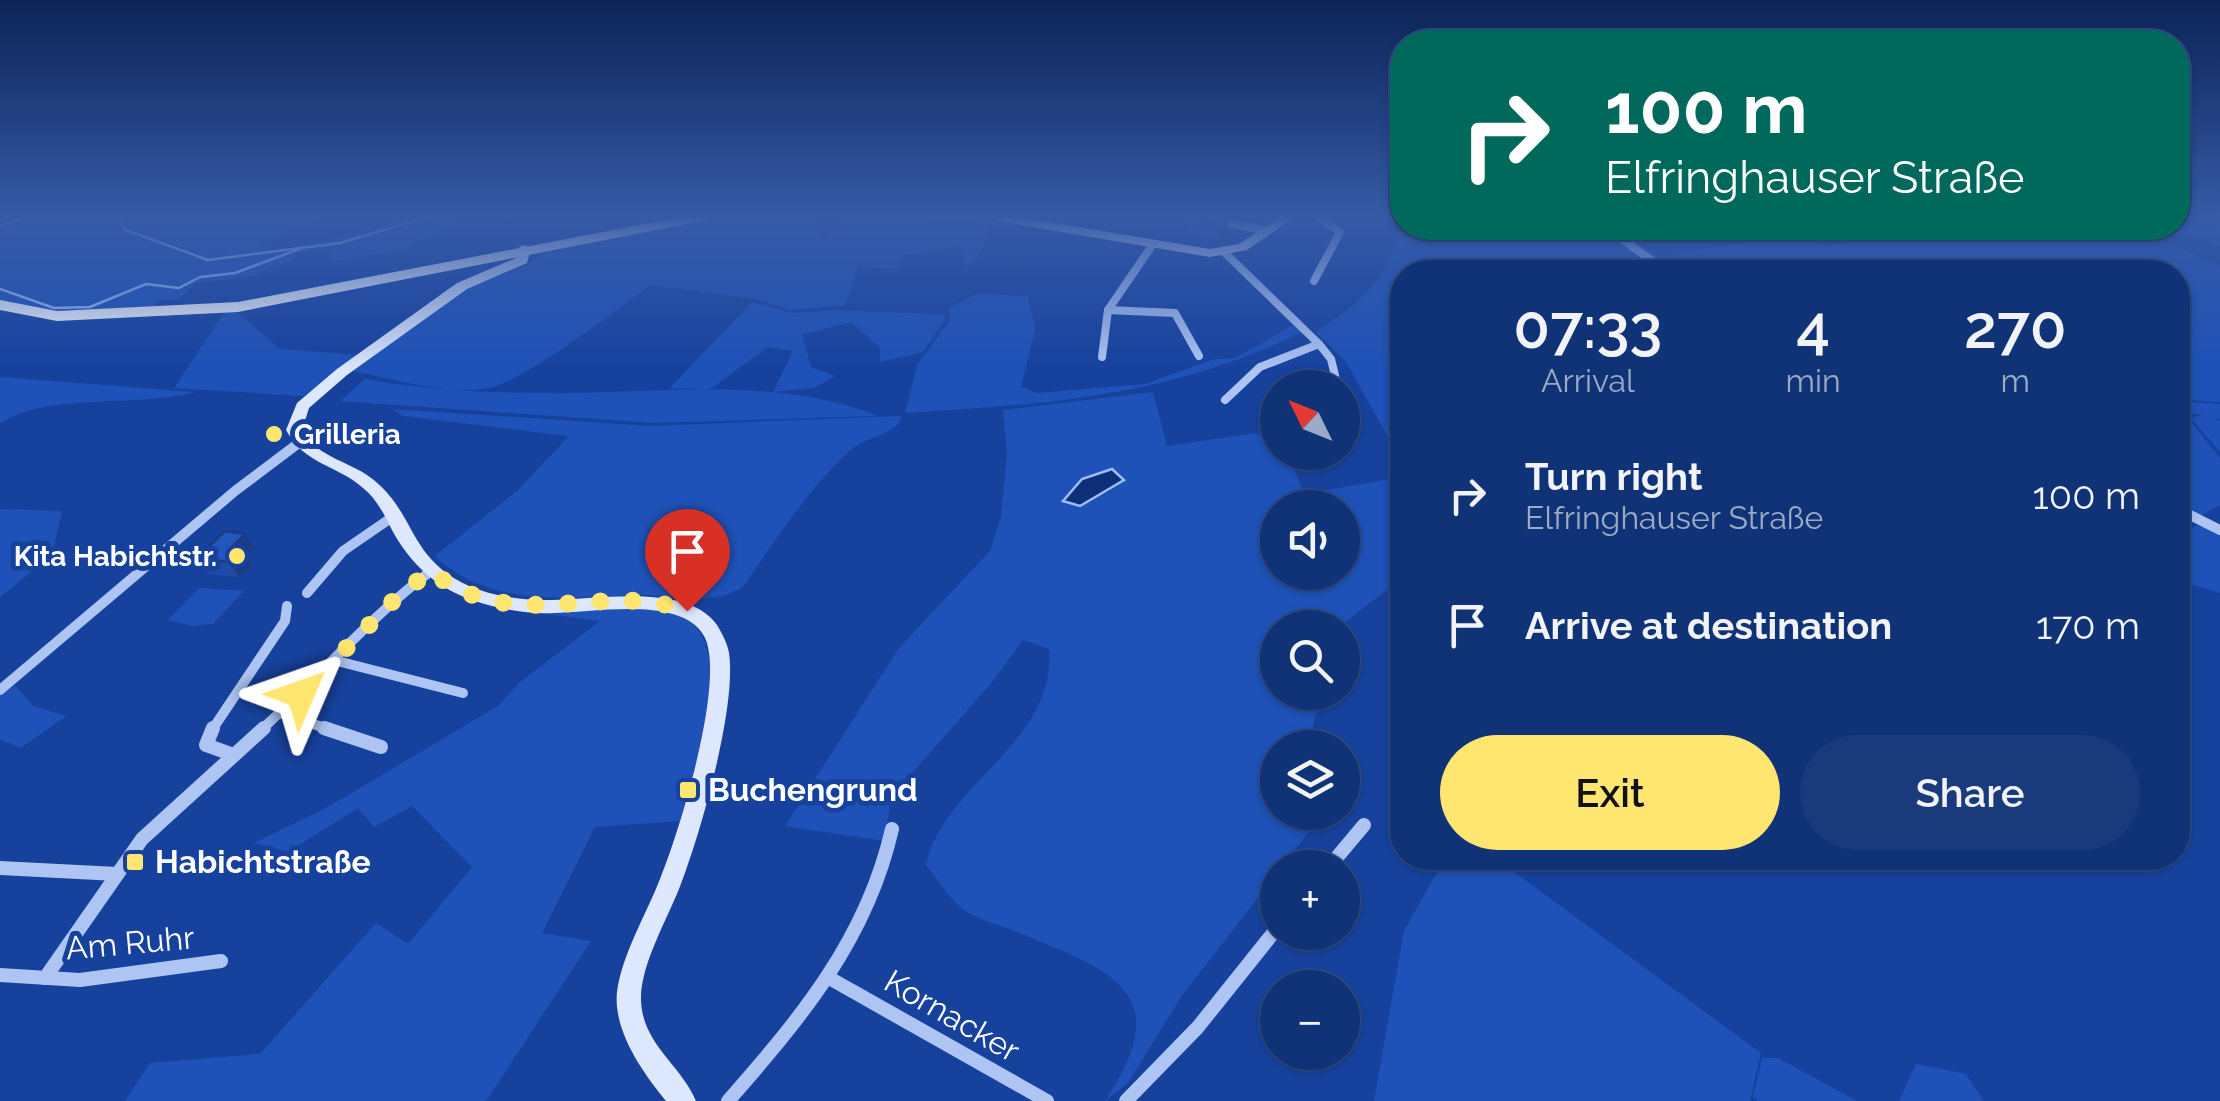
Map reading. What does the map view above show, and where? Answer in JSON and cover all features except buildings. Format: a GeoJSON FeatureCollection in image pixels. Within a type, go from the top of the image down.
{"type":"FeatureCollection","features":[{"type":"Feature","properties":{"kind":"main road"},"geometry":{"type":"LineString","coordinates":[[0,305],[57,316],[238,307],[426,268]]}},
{"type":"Feature","properties":{"kind":"main road"},"geometry":{"type":"LineString","coordinates":[[503,268],[462,286],[323,386],[298,412],[294,430],[300,442],[370,484],[431,571],[472,594],[526,606],[666,604],[696,616],[717,642],[720,684],[684,841],[629,994],[630,1016],[641,1046],[683,1101]]}},
{"type":"Feature","properties":{"kind":"street"},"geometry":{"type":"LineString","coordinates":[[1102,357],[1108,310],[1136,268]]}},
{"type":"Feature","properties":{"kind":"street"},"geometry":{"type":"LineString","coordinates":[[1241,268],[1268,297],[1309,328],[1331,359],[1334,370]]}},
{"type":"Feature","properties":{"kind":"street"},"geometry":{"type":"LineString","coordinates":[[1314,281],[1321,268]]}},
{"type":"Feature","properties":{"kind":"street"},"geometry":{"type":"LineString","coordinates":[[1108,310],[1175,312],[1199,356]]}},
{"type":"Feature","properties":{"kind":"street"},"geometry":{"type":"LineString","coordinates":[[1224,400],[1260,367],[1319,344]]}},
{"type":"Feature","properties":{"kind":"street"},"geometry":{"type":"LineString","coordinates":[[0,690],[16,682],[235,491],[300,442]]}},
{"type":"Feature","properties":{"kind":"street"},"geometry":{"type":"LineString","coordinates":[[2190,515],[2220,530]]}},
{"type":"Feature","properties":{"kind":"street"},"geometry":{"type":"LineString","coordinates":[[306,593],[343,551],[391,518]]}},
{"type":"Feature","properties":{"kind":"street"},"geometry":{"type":"LineString","coordinates":[[0,975],[19,980],[45,978],[142,838],[280,714],[399,595],[431,571]]}},
{"type":"Feature","properties":{"kind":"street"},"geometry":{"type":"LineString","coordinates":[[231,754],[206,745],[206,737],[285,621],[287,606]]}},
{"type":"Feature","properties":{"kind":"street"},"geometry":{"type":"LineString","coordinates":[[336,661],[463,693]]}},
{"type":"Feature","properties":{"kind":"street"},"geometry":{"type":"LineString","coordinates":[[280,714],[381,747]]}},
{"type":"Feature","properties":{"kind":"street"},"geometry":{"type":"LineString","coordinates":[[1343,850],[1364,826]]}},
{"type":"Feature","properties":{"kind":"street"},"geometry":{"type":"LineString","coordinates":[[728,1101],[830,979],[860,928],[889,852],[892,829]]}},
{"type":"Feature","properties":{"kind":"street"},"geometry":{"type":"LineString","coordinates":[[0,868],[117,874]]}},
{"type":"Feature","properties":{"kind":"street"},"geometry":{"type":"LineString","coordinates":[[1126,1101],[1198,1026],[1260,949]]}},
{"type":"Feature","properties":{"kind":"street","name":"Am Ruhr"},"geometry":{"type":"LineString","coordinates":[[45,978],[118,976],[221,962]]}},
{"type":"Feature","properties":{"kind":"street","name":"Kornacker"},"geometry":{"type":"LineString","coordinates":[[830,979],[1046,1101]]}},
{"type":"Feature","properties":{"kind":"shaded area"},"geometry":{"type":"Polygon","coordinates":[[[0,268],[269,268],[257,276],[196,283],[179,299],[160,300],[151,309],[47,311],[0,302],[0,268]]]}},
{"type":"Feature","properties":{"kind":"shaded area"},"geometry":{"type":"Polygon","coordinates":[[[518,268],[858,268],[845,306],[789,310],[756,299],[650,285],[547,359],[488,388],[438,388],[351,371],[472,285],[518,268]]]}},
{"type":"Feature","properties":{"kind":"shaded area"},"geometry":{"type":"Polygon","coordinates":[[[1385,268],[1390,268],[1390,441],[1360,387],[1360,370],[1350,370],[1316,332],[1374,285],[1385,268]]]}},
{"type":"Feature","properties":{"kind":"shaded area"},"geometry":{"type":"Polygon","coordinates":[[[2190,268],[2220,268],[2220,402],[2190,400],[2190,268]]]}},
{"type":"Feature","properties":{"kind":"shaded area"},"geometry":{"type":"Polygon","coordinates":[[[978,293],[1028,296],[1035,330],[1021,387],[1037,393],[1145,384],[1214,359],[1236,358],[1291,326],[1308,329],[1209,369],[1160,383],[1011,406],[905,413],[917,365],[950,320],[949,308],[978,293]]]}},
{"type":"Feature","properties":{"kind":"shaded area"},"geometry":{"type":"Polygon","coordinates":[[[752,302],[791,313],[834,310],[940,314],[946,318],[923,352],[880,362],[880,348],[851,322],[802,335],[811,367],[835,376],[814,388],[773,392],[793,351],[768,347],[709,390],[670,388],[752,302]]]}},
{"type":"Feature","properties":{"kind":"shaded area"},"geometry":{"type":"Polygon","coordinates":[[[225,311],[236,311],[280,349],[359,355],[304,396],[174,388],[225,311]]]}},
{"type":"Feature","properties":{"kind":"shaded area"},"geometry":{"type":"Polygon","coordinates":[[[0,377],[195,392],[41,408],[0,424],[0,377]]]}},
{"type":"Feature","properties":{"kind":"shaded area"},"geometry":{"type":"Polygon","coordinates":[[[365,379],[497,392],[755,391],[838,403],[877,416],[653,423],[340,401],[365,379]]]}},
{"type":"Feature","properties":{"kind":"shaded area"},"geometry":{"type":"Polygon","coordinates":[[[1153,392],[1167,446],[1260,432],[1260,470],[1295,470],[1302,490],[1260,490],[1260,590],[1360,590],[1360,490],[1327,490],[1390,479],[1390,587],[1360,611],[1260,610],[1260,710],[1317,710],[1312,730],[1260,730],[1260,830],[1310,830],[1295,850],[1260,850],[1260,895],[1181,997],[1128,1083],[1105,1101],[1127,1063],[1136,1032],[1134,1007],[1122,988],[1076,957],[966,911],[926,865],[937,836],[954,810],[1018,737],[1035,711],[1046,682],[1049,649],[1023,640],[890,803],[885,841],[785,826],[899,648],[990,551],[1001,517],[1007,454],[1003,410],[1153,392]],[[1112,469],[1082,479],[1063,501],[1108,492],[1124,481],[1112,469]]]}},
{"type":"Feature","properties":{"kind":"shaded area"},"geometry":{"type":"Polygon","coordinates":[[[2190,403],[2220,404],[2220,419],[2210,417],[2220,421],[2220,452],[2191,418],[2204,414],[2190,414],[2190,403]]]}},
{"type":"Feature","properties":{"kind":"shaded area"},"geometry":{"type":"Polygon","coordinates":[[[392,409],[651,426],[902,416],[887,432],[858,444],[821,480],[742,588],[706,598],[560,598],[508,593],[482,585],[458,574],[435,556],[518,490],[569,436],[403,416],[392,409]]]}},
{"type":"Feature","properties":{"kind":"shaded area"},"geometry":{"type":"Polygon","coordinates":[[[2190,421],[2220,458],[2220,505],[2200,516],[2190,511],[2190,421]]]}},
{"type":"Feature","properties":{"kind":"shaded area"},"geometry":{"type":"Polygon","coordinates":[[[1112,469],[1124,480],[1080,506],[1063,501],[1082,479],[1112,469]]]}},
{"type":"Feature","properties":{"kind":"shaded area"},"geometry":{"type":"Polygon","coordinates":[[[0,509],[62,511],[52,555],[0,597],[0,509]]]}},
{"type":"Feature","properties":{"kind":"shaded area"},"geometry":{"type":"Polygon","coordinates":[[[2196,525],[2220,532],[2220,593],[2190,584],[2190,530],[2196,525]]]}},
{"type":"Feature","properties":{"kind":"shaded area"},"geometry":{"type":"Polygon","coordinates":[[[199,588],[244,591],[213,624],[192,626],[168,620],[199,588]]]}},
{"type":"Feature","properties":{"kind":"shaded area"},"geometry":{"type":"Polygon","coordinates":[[[631,608],[684,618],[700,633],[709,656],[707,713],[680,821],[595,827],[542,933],[591,941],[486,1101],[125,1101],[150,1063],[260,1054],[376,923],[408,944],[472,867],[412,806],[374,827],[358,808],[288,852],[254,843],[328,807],[498,706],[519,683],[600,621],[531,612],[631,608]]]}},
{"type":"Feature","properties":{"kind":"shaded area"},"geometry":{"type":"Polygon","coordinates":[[[16,686],[33,706],[66,716],[21,748],[0,740],[0,692],[16,686]]]}},
{"type":"Feature","properties":{"kind":"shaded area"},"geometry":{"type":"Polygon","coordinates":[[[1438,870],[1511,870],[1761,1053],[1750,1101],[1374,1101],[1404,931],[1438,870]]]}},
{"type":"Feature","properties":{"kind":"shaded area"},"geometry":{"type":"Polygon","coordinates":[[[1762,1058],[1778,1058],[1857,1101],[1758,1101],[1753,1097],[1762,1058]]]}},
{"type":"Feature","properties":{"kind":"shaded area"},"geometry":{"type":"Polygon","coordinates":[[[1916,1064],[1966,1074],[1984,1101],[1899,1101],[1916,1064]]]}},
{"type":"Feature","properties":{"kind":"waterway"},"geometry":{"type":"LineString","coordinates":[[0,289],[54,308],[90,307],[146,284],[179,288],[200,277],[247,268]]}},
{"type":"Feature","properties":{"kind":"place","name":"Grilleria"},"geometry":{"type":"Point","coordinates":[274,434]}},
{"type":"Feature","properties":{"kind":"place","name":"Kita Habichtstr."},"geometry":{"type":"Point","coordinates":[237,556]}},
{"type":"Feature","properties":{"kind":"place","name":"Buchengrund"},"geometry":{"type":"Point","coordinates":[688,790]}},
{"type":"Feature","properties":{"kind":"place","name":"Habichtstraße"},"geometry":{"type":"Point","coordinates":[135,862]}},
{"type":"Feature","properties":{"kind":"route"},"geometry":{"type":"LineString","coordinates":[[301,694],[399,595],[431,571],[457,588],[504,603],[553,607],[642,602],[687,611]]}}]}
